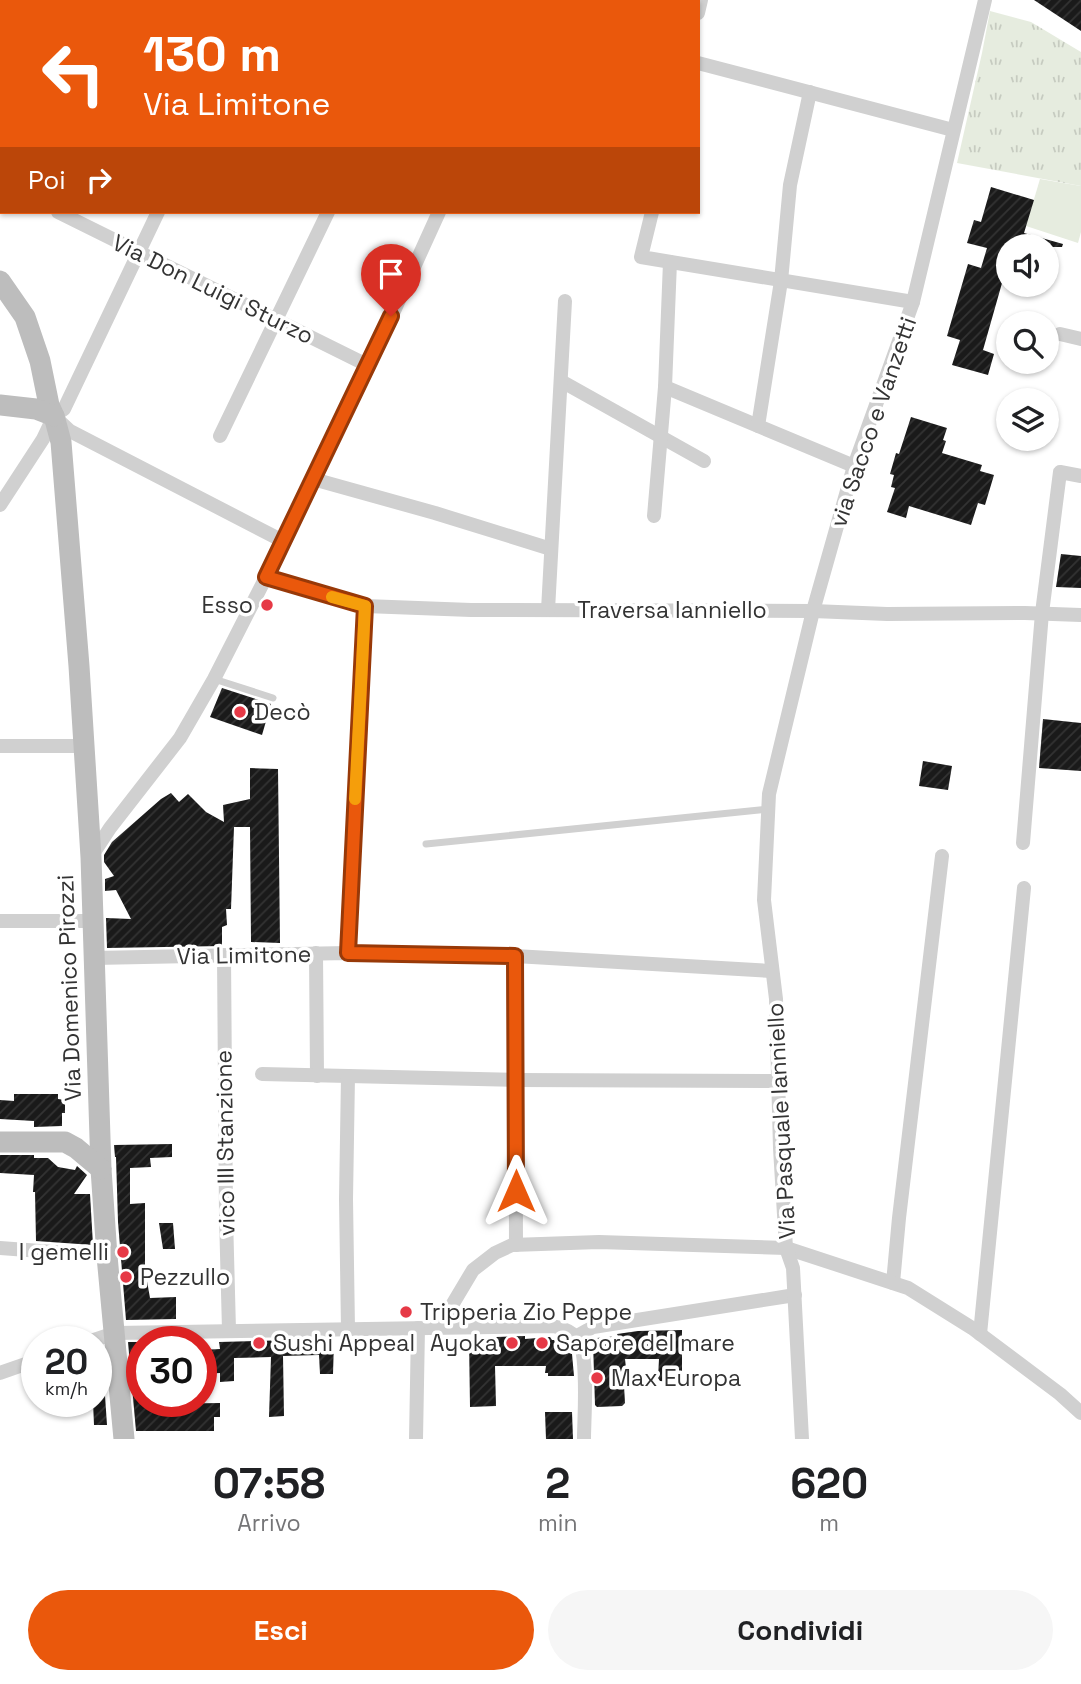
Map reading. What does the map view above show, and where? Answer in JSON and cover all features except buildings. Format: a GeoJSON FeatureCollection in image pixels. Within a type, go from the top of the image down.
{"type":"FeatureCollection","features":[{"type":"Feature","properties":{"kind":"street","name":"via Sacco e Vanzetti"},"geometry":{"type":"LineString","coordinates":[[767,845],[769,794],[813,611],[854,466],[913,302],[985,0]]}},
{"type":"Feature","properties":{"kind":"street"},"geometry":{"type":"LineString","coordinates":[[700,64],[954,130]]}},
{"type":"Feature","properties":{"kind":"street"},"geometry":{"type":"LineString","coordinates":[[758,426],[781,281],[790,185],[810,92]]}},
{"type":"Feature","properties":{"kind":"street"},"geometry":{"type":"LineString","coordinates":[[0,505],[43,439],[54,416],[64,409],[157,214]]}},
{"type":"Feature","properties":{"kind":"street"},"geometry":{"type":"LineString","coordinates":[[220,436],[327,214]]}},
{"type":"Feature","properties":{"kind":"street"},"geometry":{"type":"LineString","coordinates":[[91,857],[110,828],[180,738],[214,679],[369,366],[438,214]]}},
{"type":"Feature","properties":{"kind":"street"},"geometry":{"type":"LineString","coordinates":[[652,214],[641,257],[913,302]]}},
{"type":"Feature","properties":{"kind":"street","name":"Via Don Luigi Sturzo"},"geometry":{"type":"LineString","coordinates":[[80,217],[139,252],[369,366]]}},
{"type":"Feature","properties":{"kind":"street"},"geometry":{"type":"LineString","coordinates":[[654,516],[665,387],[670,262]]}},
{"type":"Feature","properties":{"kind":"street","name":"Via Domenico Pirozzi"},"geometry":{"type":"LineString","coordinates":[[0,281],[24,317],[40,360],[49,405],[61,442],[91,857],[101,1169],[124,1439]]}},
{"type":"Feature","properties":{"kind":"street"},"geometry":{"type":"LineString","coordinates":[[548,610],[565,301]]}},
{"type":"Feature","properties":{"kind":"street"},"geometry":{"type":"LineString","coordinates":[[1060,334],[1081,339]]}},
{"type":"Feature","properties":{"kind":"street"},"geometry":{"type":"LineString","coordinates":[[561,381],[704,461]]}},
{"type":"Feature","properties":{"kind":"street"},"geometry":{"type":"LineString","coordinates":[[665,387],[854,466]]}},
{"type":"Feature","properties":{"kind":"street"},"geometry":{"type":"LineString","coordinates":[[0,405],[36,409],[54,416],[70,431],[283,541]]}},
{"type":"Feature","properties":{"kind":"street"},"geometry":{"type":"LineString","coordinates":[[1023,843],[1042,614],[1060,472],[1081,476]]}},
{"type":"Feature","properties":{"kind":"street"},"geometry":{"type":"LineString","coordinates":[[313,478],[551,550]]}},
{"type":"Feature","properties":{"kind":"street","name":"Traversa Ianniello"},"geometry":{"type":"LineString","coordinates":[[266,577],[365,606],[471,610],[1081,615]]}},
{"type":"Feature","properties":{"kind":"street"},"geometry":{"type":"LineString","coordinates":[[348,953],[365,606]]}},
{"type":"Feature","properties":{"kind":"street"},"geometry":{"type":"LineString","coordinates":[[0,746],[84,746]]}},
{"type":"Feature","properties":{"kind":"street","name":"Via Pasquale Ianniello"},"geometry":{"type":"LineString","coordinates":[[767,845],[764,900],[776,999],[780,1148],[786,1248],[793,1268],[802,1439]]}},
{"type":"Feature","properties":{"kind":"street"},"geometry":{"type":"LineString","coordinates":[[893,1283],[942,856]]}},
{"type":"Feature","properties":{"kind":"street"},"geometry":{"type":"LineString","coordinates":[[980,1334],[1024,888]]}},
{"type":"Feature","properties":{"kind":"street"},"geometry":{"type":"LineString","coordinates":[[0,922],[93,921]]}},
{"type":"Feature","properties":{"kind":"street"},"geometry":{"type":"LineString","coordinates":[[316,953],[317,1076]]}},
{"type":"Feature","properties":{"kind":"street","name":"Via Limitone"},"geometry":{"type":"LineString","coordinates":[[94,958],[316,953],[515,956],[772,971]]}},
{"type":"Feature","properties":{"kind":"street","name":"vico III Stanzione"},"geometry":{"type":"LineString","coordinates":[[224,955],[229,1330]]}},
{"type":"Feature","properties":{"kind":"street"},"geometry":{"type":"LineString","coordinates":[[515,956],[516,1245]]}},
{"type":"Feature","properties":{"kind":"street"},"geometry":{"type":"LineString","coordinates":[[262,1074],[516,1080],[778,1081]]}},
{"type":"Feature","properties":{"kind":"street"},"geometry":{"type":"LineString","coordinates":[[348,1076],[348,1329]]}},
{"type":"Feature","properties":{"kind":"street"},"geometry":{"type":"LineString","coordinates":[[71,1145],[76,1136],[100,1130]]}},
{"type":"Feature","properties":{"kind":"street"},"geometry":{"type":"LineString","coordinates":[[0,1142],[71,1145],[101,1169]]}},
{"type":"Feature","properties":{"kind":"street"},"geometry":{"type":"LineString","coordinates":[[439,1327],[473,1270],[495,1253],[512,1245],[599,1241],[786,1248],[908,1288],[980,1334],[1081,1413]]}},
{"type":"Feature","properties":{"kind":"street"},"geometry":{"type":"LineString","coordinates":[[0,1248],[107,1256]]}},
{"type":"Feature","properties":{"kind":"street"},"geometry":{"type":"LineString","coordinates":[[577,1336],[593,1327],[794,1295]]}},
{"type":"Feature","properties":{"kind":"street"},"geometry":{"type":"LineString","coordinates":[[112,1334],[553,1326],[577,1336],[584,1352],[584,1439]]}},
{"type":"Feature","properties":{"kind":"street"},"geometry":{"type":"LineString","coordinates":[[416,1439],[418,1328]]}},
{"type":"Feature","properties":{"kind":"street"},"geometry":{"type":"LineString","coordinates":[[0,1373],[21,1366]]}},
{"type":"Feature","properties":{"kind":"lane"},"geometry":{"type":"LineString","coordinates":[[214,679],[273,698]]}},
{"type":"Feature","properties":{"kind":"lane"},"geometry":{"type":"LineString","coordinates":[[426,844],[769,809]]}},
{"type":"Feature","properties":{"kind":"green space"},"geometry":{"type":"Polygon","coordinates":[[[990,11],[1031,22],[1081,52],[1081,186],[957,163],[990,11]]]}},
{"type":"Feature","properties":{"kind":"green space"},"geometry":{"type":"Polygon","coordinates":[[[1040,179],[1081,186],[1081,232],[1078,243],[1059,237],[1059,234],[1026,226],[1040,179]]]}},
{"type":"Feature","properties":{"kind":"slow traffic"},"geometry":{"type":"LineString","coordinates":[[332,597],[365,606],[355,799]]}},
{"type":"Feature","properties":{"kind":"place","name":"Esso"},"geometry":{"type":"Point","coordinates":[267,605]}},
{"type":"Feature","properties":{"kind":"place","name":"Decò"},"geometry":{"type":"Point","coordinates":[240,712]}},
{"type":"Feature","properties":{"kind":"place","name":"I gemelli"},"geometry":{"type":"Point","coordinates":[123,1252]}},
{"type":"Feature","properties":{"kind":"place","name":"Pezzullo"},"geometry":{"type":"Point","coordinates":[126,1277]}},
{"type":"Feature","properties":{"kind":"place","name":"Tripperia Zio Peppe"},"geometry":{"type":"Point","coordinates":[406,1312]}},
{"type":"Feature","properties":{"kind":"place","name":"Sushi Appeal"},"geometry":{"type":"Point","coordinates":[259,1343]}},
{"type":"Feature","properties":{"kind":"place","name":"Ayoka"},"geometry":{"type":"Point","coordinates":[512,1343]}},
{"type":"Feature","properties":{"kind":"place","name":"Sapore del mare"},"geometry":{"type":"Point","coordinates":[542,1343]}},
{"type":"Feature","properties":{"kind":"place","name":"Max Europa"},"geometry":{"type":"Point","coordinates":[597,1378]}},
{"type":"Feature","properties":{"kind":"route"},"geometry":{"type":"LineString","coordinates":[[391,316],[266,577],[365,606],[348,953],[515,956],[516,1191]]}}]}
